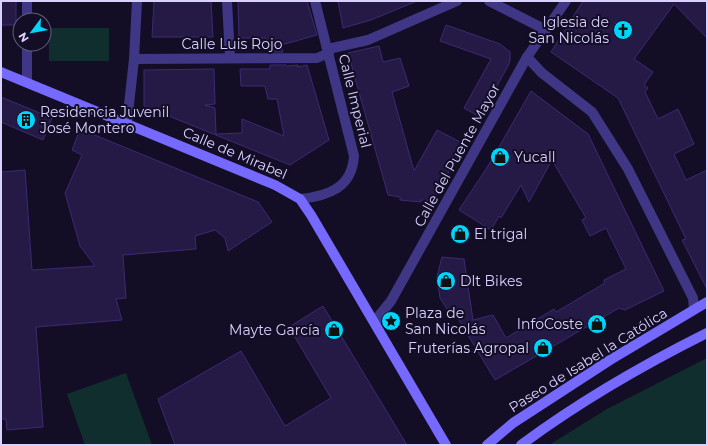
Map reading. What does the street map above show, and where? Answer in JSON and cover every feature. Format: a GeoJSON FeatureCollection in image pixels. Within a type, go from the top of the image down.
{"type":"FeatureCollection","features":[{"type":"Feature","properties":{"kind":"main road","name":"Calle de Mirabel"},"geometry":{"type":"LineString","coordinates":[[1,72],[256,176],[300,199]]}},
{"type":"Feature","properties":{"kind":"main road"},"geometry":{"type":"LineString","coordinates":[[300,199],[311,214],[446,445]]}},
{"type":"Feature","properties":{"kind":"main road","name":"Paseo de Isabel la Católica"},"geometry":{"type":"LineString","coordinates":[[487,445],[514,423],[539,406],[610,360],[707,302]]}},
{"type":"Feature","properties":{"kind":"main road"},"geometry":{"type":"LineString","coordinates":[[521,445],[551,423],[606,389],[707,333]]}},
{"type":"Feature","properties":{"kind":"street"},"geometry":{"type":"LineString","coordinates":[[27,1],[27,12]]}},
{"type":"Feature","properties":{"kind":"street"},"geometry":{"type":"LineString","coordinates":[[127,123],[134,59],[137,1]]}},
{"type":"Feature","properties":{"kind":"street"},"geometry":{"type":"LineString","coordinates":[[227,1],[230,58]]}},
{"type":"Feature","properties":{"kind":"street","name":"Calle Imperial"},"geometry":{"type":"LineString","coordinates":[[300,199],[322,196],[332,192],[348,178],[354,167],[354,156],[315,1]]}},
{"type":"Feature","properties":{"kind":"street","name":"Calle Luis Rojo"},"geometry":{"type":"LineString","coordinates":[[134,59],[317,58],[328,51],[368,40],[457,1]]}},
{"type":"Feature","properties":{"kind":"street"},"geometry":{"type":"LineString","coordinates":[[489,1],[546,30]]}},
{"type":"Feature","properties":{"kind":"street","name":"Calle del Puente Mayor"},"geometry":{"type":"LineString","coordinates":[[376,324],[378,317],[391,301],[450,197],[527,57],[566,1]]}},
{"type":"Feature","properties":{"kind":"street"},"geometry":{"type":"LineString","coordinates":[[27,52],[27,82]]}},
{"type":"Feature","properties":{"kind":"street"},"geometry":{"type":"LineString","coordinates":[[527,57],[542,73],[592,112],[628,169],[693,298],[694,309]]}},
{"type":"Feature","properties":{"kind":"green space"},"geometry":{"type":"Polygon","coordinates":[[[52,28],[109,28],[109,61],[49,61],[49,52],[52,52],[52,28]]]}},
{"type":"Feature","properties":{"kind":"green space"},"geometry":{"type":"Polygon","coordinates":[[[707,358],[707,445],[549,445],[607,409],[707,358]]]}},
{"type":"Feature","properties":{"kind":"green space"},"geometry":{"type":"Polygon","coordinates":[[[126,373],[152,445],[85,445],[67,394],[126,373]]]}},
{"type":"Feature","properties":{"kind":"building"},"geometry":{"type":"Polygon","coordinates":[[[1,1],[16,1],[16,12],[12,12],[12,25],[1,25],[1,1]]]}},
{"type":"Feature","properties":{"kind":"building"},"geometry":{"type":"Polygon","coordinates":[[[154,1],[211,1],[213,37],[152,37],[154,1]]]}},
{"type":"Feature","properties":{"kind":"building"},"geometry":{"type":"Polygon","coordinates":[[[238,1],[307,1],[317,35],[281,45],[283,52],[268,52],[266,38],[239,38],[238,1]]]}},
{"type":"Feature","properties":{"kind":"building"},"geometry":{"type":"Polygon","coordinates":[[[338,1],[417,1],[371,20],[343,28],[338,1]]]}},
{"type":"Feature","properties":{"kind":"building"},"geometry":{"type":"Polygon","coordinates":[[[583,1],[707,1],[707,38],[674,4],[634,59],[653,72],[644,85],[648,88],[645,92],[658,119],[678,109],[694,144],[674,154],[686,180],[707,170],[707,289],[682,240],[686,239],[618,98],[551,52],[583,1]]]}},
{"type":"Feature","properties":{"kind":"building"},"geometry":{"type":"Polygon","coordinates":[[[446,25],[500,44],[510,52],[509,64],[480,117],[464,108],[491,59],[440,41],[446,25]]]}},
{"type":"Feature","properties":{"kind":"building"},"geometry":{"type":"Polygon","coordinates":[[[379,46],[383,62],[400,58],[409,86],[392,92],[414,171],[437,130],[464,144],[433,201],[421,200],[421,202],[400,200],[400,197],[388,195],[348,53],[379,46]]]}},
{"type":"Feature","properties":{"kind":"building"},"geometry":{"type":"Polygon","coordinates":[[[270,65],[298,65],[297,67],[307,65],[329,140],[290,165],[144,106],[144,70],[214,69],[215,104],[205,105],[215,108],[216,134],[242,133],[242,119],[284,136],[277,99],[268,99],[265,86],[241,86],[240,69],[270,69],[270,65]]]}},
{"type":"Feature","properties":{"kind":"building"},"geometry":{"type":"Polygon","coordinates":[[[531,91],[588,134],[664,291],[625,310],[619,308],[495,380],[454,312],[449,312],[440,298],[437,277],[442,257],[464,259],[473,320],[493,315],[506,338],[554,309],[556,312],[605,283],[604,280],[626,269],[606,228],[590,236],[582,220],[586,218],[552,160],[529,202],[521,185],[501,218],[499,216],[491,230],[459,210],[488,166],[531,91]]]}},
{"type":"Feature","properties":{"kind":"building","name":"Residencia Juvenil José Montero"},"geometry":{"type":"Polygon","coordinates":[[[1,97],[52,118],[43,140],[1,122],[1,97]]]}},
{"type":"Feature","properties":{"kind":"building"},"geometry":{"type":"Polygon","coordinates":[[[80,129],[258,202],[272,222],[228,251],[225,238],[215,230],[195,236],[196,249],[123,255],[126,298],[116,299],[122,320],[36,327],[43,427],[7,430],[6,419],[1,419],[1,172],[25,170],[32,270],[95,266],[80,246],[65,193],[82,155],[72,150],[80,129]]]}},
{"type":"Feature","properties":{"kind":"building"},"geometry":{"type":"Polygon","coordinates":[[[323,306],[407,445],[175,445],[158,399],[241,351],[285,426],[331,398],[289,327],[323,306]]]}},
{"type":"Feature","properties":{"kind":"place","name":"Iglesia de San Nicolás"},"geometry":{"type":"Point","coordinates":[623,30]}},
{"type":"Feature","properties":{"kind":"place","name":"Residencia Juvenil José Montero"},"geometry":{"type":"Point","coordinates":[26,120]}},
{"type":"Feature","properties":{"kind":"place","name":"Yucall"},"geometry":{"type":"Point","coordinates":[500,157]}},
{"type":"Feature","properties":{"kind":"place","name":"El trigal"},"geometry":{"type":"Point","coordinates":[460,234]}},
{"type":"Feature","properties":{"kind":"place","name":"Dlt Bikes"},"geometry":{"type":"Point","coordinates":[446,281]}},
{"type":"Feature","properties":{"kind":"place","name":"Plaza de San Nicolás"},"geometry":{"type":"Point","coordinates":[391,321]}},
{"type":"Feature","properties":{"kind":"place","name":"InfoCoste"},"geometry":{"type":"Point","coordinates":[597,324]}},
{"type":"Feature","properties":{"kind":"place","name":"Mayte García"},"geometry":{"type":"Point","coordinates":[334,330]}},
{"type":"Feature","properties":{"kind":"place","name":"Fruterías Agropal"},"geometry":{"type":"Point","coordinates":[543,348]}}]}
